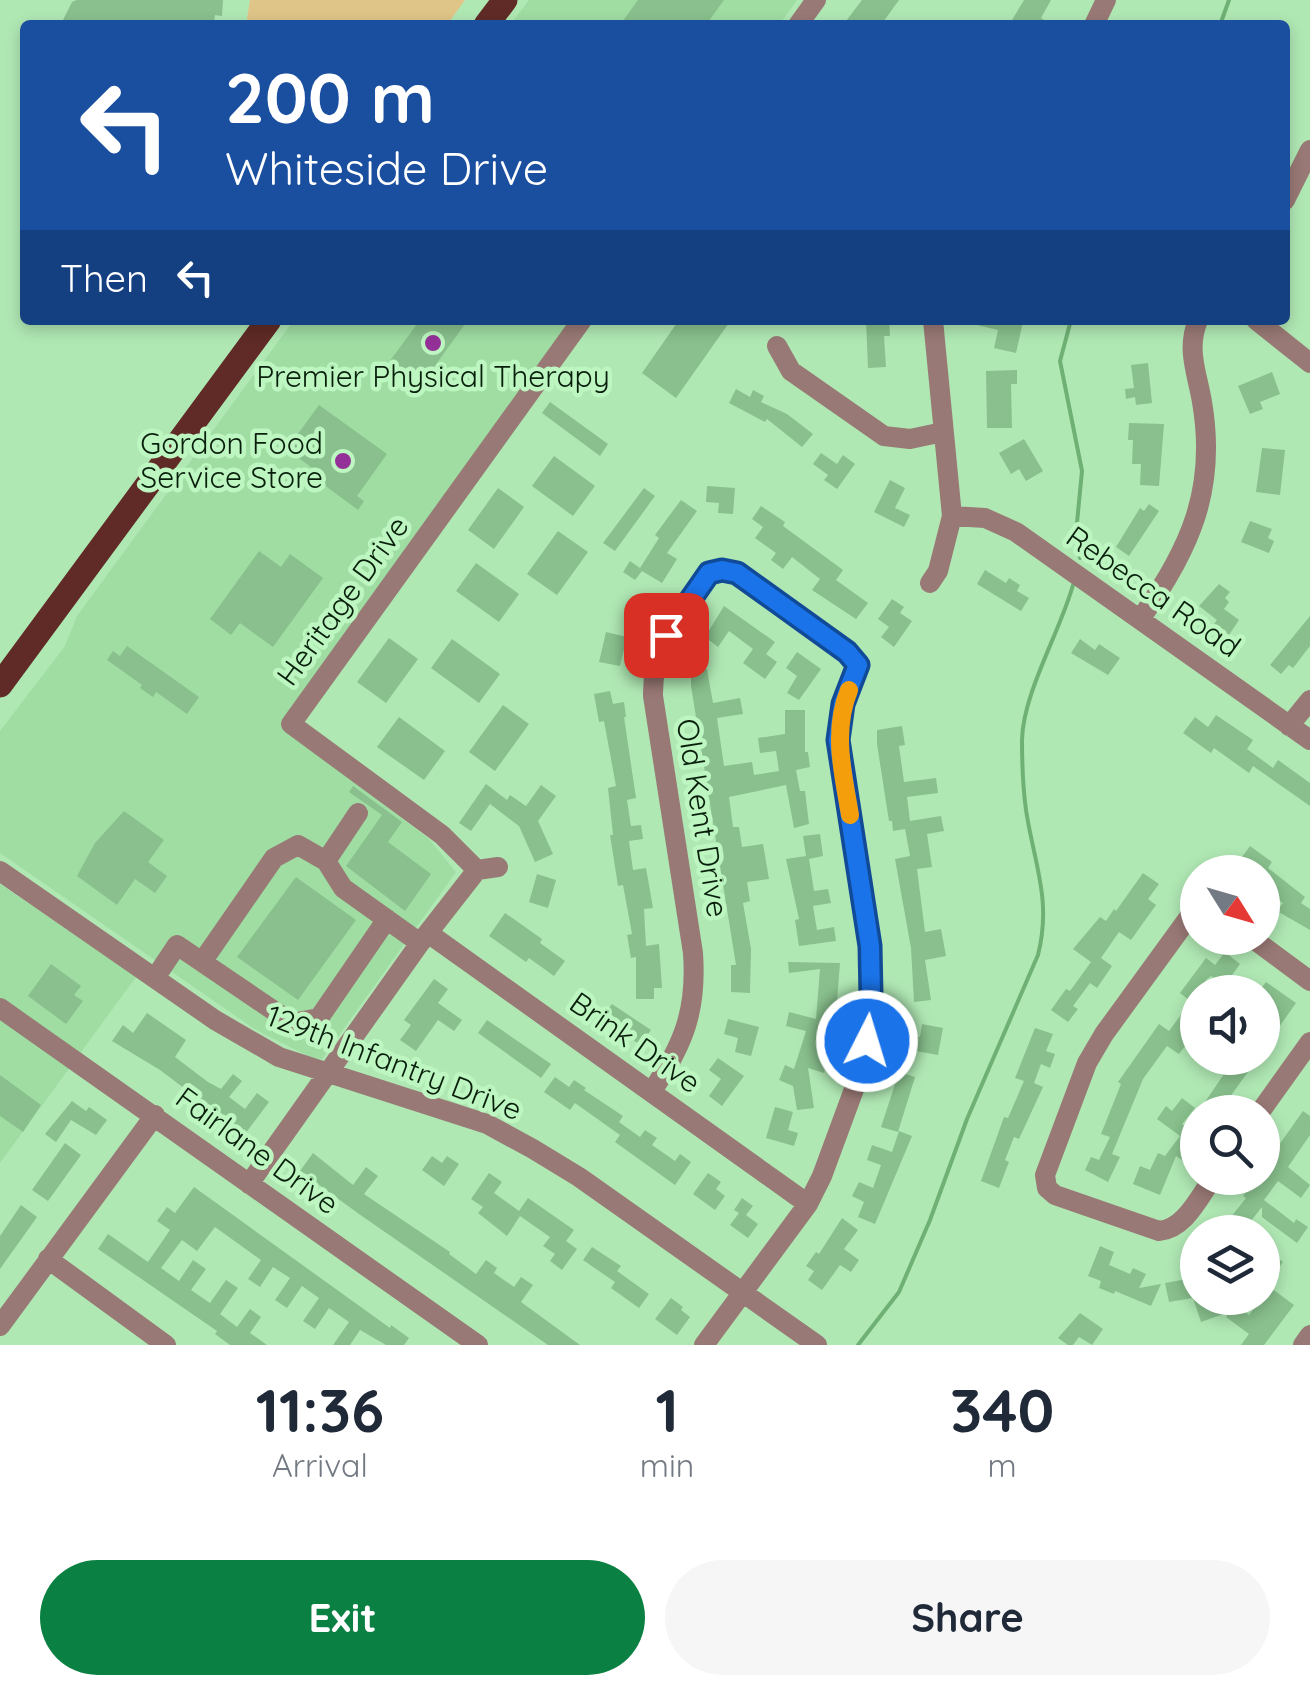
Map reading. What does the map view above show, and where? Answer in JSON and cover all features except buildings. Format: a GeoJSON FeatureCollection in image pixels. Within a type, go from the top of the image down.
{"type":"FeatureCollection","features":[{"type":"Feature","properties":{"kind":"main road"},"geometry":{"type":"LineString","coordinates":[[490,20],[505,0]]}},
{"type":"Feature","properties":{"kind":"main road"},"geometry":{"type":"LineString","coordinates":[[0,685],[265,325]]}},
{"type":"Feature","properties":{"kind":"street"},"geometry":{"type":"LineString","coordinates":[[1290,190],[1310,150]]}},
{"type":"Feature","properties":{"kind":"street","name":"Heritage Drive"},"geometry":{"type":"LineString","coordinates":[[477,870],[442,835],[291,724],[578,325]]}},
{"type":"Feature","properties":{"kind":"street"},"geometry":{"type":"LineString","coordinates":[[930,583],[938,571],[952,516],[932,325]]}},
{"type":"Feature","properties":{"kind":"street"},"geometry":{"type":"LineString","coordinates":[[1141,618],[1173,573],[1199,513],[1206,444],[1191,354],[1196,325]]}},
{"type":"Feature","properties":{"kind":"street"},"geometry":{"type":"LineString","coordinates":[[1262,325],[1310,362]]}},
{"type":"Feature","properties":{"kind":"street"},"geometry":{"type":"LineString","coordinates":[[777,346],[791,371],[884,436],[910,439],[943,432]]}},
{"type":"Feature","properties":{"kind":"street","name":"Rebecca Road"},"geometry":{"type":"LineString","coordinates":[[952,516],[985,518],[1016,532],[1310,740]]}},
{"type":"Feature","properties":{"kind":"street","name":"Old Kent Drive"},"geometry":{"type":"LineString","coordinates":[[652,1091],[674,1059],[696,989],[652,673],[666,635],[709,573],[722,570],[737,573],[847,652],[858,665],[843,704],[838,740],[870,946],[871,996],[860,1073],[808,1204]]}},
{"type":"Feature","properties":{"kind":"street"},"geometry":{"type":"LineString","coordinates":[[1290,726],[1310,700]]}},
{"type":"Feature","properties":{"kind":"street"},"geometry":{"type":"LineString","coordinates":[[202,962],[274,858],[298,845],[326,862],[358,813]]}},
{"type":"Feature","properties":{"kind":"street","name":"Brink Drive"},"geometry":{"type":"LineString","coordinates":[[326,862],[343,888],[652,1091],[808,1204]]}},
{"type":"Feature","properties":{"kind":"street"},"geometry":{"type":"LineString","coordinates":[[249,1184],[477,870],[498,866]]}},
{"type":"Feature","properties":{"kind":"street","name":"129th Infantry Drive"},"geometry":{"type":"LineString","coordinates":[[0,870],[247,1040],[278,1057],[487,1124],[579,1177],[817,1345]]}},
{"type":"Feature","properties":{"kind":"street"},"geometry":{"type":"LineString","coordinates":[[156,978],[177,945],[292,1023],[319,1018],[387,919]]}},
{"type":"Feature","properties":{"kind":"street"},"geometry":{"type":"LineString","coordinates":[[1180,930],[1087,1063],[1045,1174],[1046,1188],[1159,1231],[1172,1230],[1201,1195]]}},
{"type":"Feature","properties":{"kind":"street"},"geometry":{"type":"LineString","coordinates":[[1275,955],[1310,981]]}},
{"type":"Feature","properties":{"kind":"street","name":"Fairlane Drive"},"geometry":{"type":"LineString","coordinates":[[0,1008],[478,1345]]}},
{"type":"Feature","properties":{"kind":"street"},"geometry":{"type":"LineString","coordinates":[[1272,1095],[1310,1042]]}},
{"type":"Feature","properties":{"kind":"street"},"geometry":{"type":"LineString","coordinates":[[0,1326],[155,1114]]}},
{"type":"Feature","properties":{"kind":"street"},"geometry":{"type":"LineString","coordinates":[[704,1345],[808,1204]]}},
{"type":"Feature","properties":{"kind":"street"},"geometry":{"type":"LineString","coordinates":[[48,1259],[166,1345]]}},
{"type":"Feature","properties":{"kind":"street"},"geometry":{"type":"LineString","coordinates":[[1303,1345],[1310,1335]]}},
{"type":"Feature","properties":{"kind":"shaded area"},"geometry":{"type":"Polygon","coordinates":[[[250,0],[465,0],[451,20],[247,20],[250,0]]]}},
{"type":"Feature","properties":{"kind":"shaded area"},"geometry":{"type":"Polygon","coordinates":[[[529,0],[797,0],[783,20],[514,20],[529,0]]]}},
{"type":"Feature","properties":{"kind":"shaded area"},"geometry":{"type":"Polygon","coordinates":[[[290,325],[567,325],[284,729],[429,839],[456,872],[322,1059],[256,1030],[0,853],[0,731],[65,646],[77,616],[290,325]]]}},
{"type":"Feature","properties":{"kind":"shaded area"},"geometry":{"type":"Polygon","coordinates":[[[0,884],[136,977],[0,1163],[0,884]]]}},
{"type":"Feature","properties":{"kind":"waterway"},"geometry":{"type":"LineString","coordinates":[[1222,20],[1229,0]]}},
{"type":"Feature","properties":{"kind":"waterway"},"geometry":{"type":"LineString","coordinates":[[1070,325],[1060,361],[1082,471],[1076,533],[1080,558]]}},
{"type":"Feature","properties":{"kind":"waterway"},"geometry":{"type":"LineString","coordinates":[[858,1345],[899,1292],[967,1119],[1038,955],[1042,899],[1026,810],[1022,740],[1035,683],[1073,585]]}},
{"type":"Feature","properties":{"kind":"slow traffic"},"geometry":{"type":"LineString","coordinates":[[849,690],[838,740],[850,815]]}},
{"type":"Feature","properties":{"kind":"place","name":"Premier Physical Therapy"},"geometry":{"type":"Point","coordinates":[433,343]}},
{"type":"Feature","properties":{"kind":"place","name":"Gordon Food Service Store"},"geometry":{"type":"Point","coordinates":[343,461]}},
{"type":"Feature","properties":{"kind":"route"},"geometry":{"type":"LineString","coordinates":[[666,635],[709,573],[722,570],[737,573],[847,652],[858,665],[843,704],[838,740],[870,946],[867,1041]]}}]}
